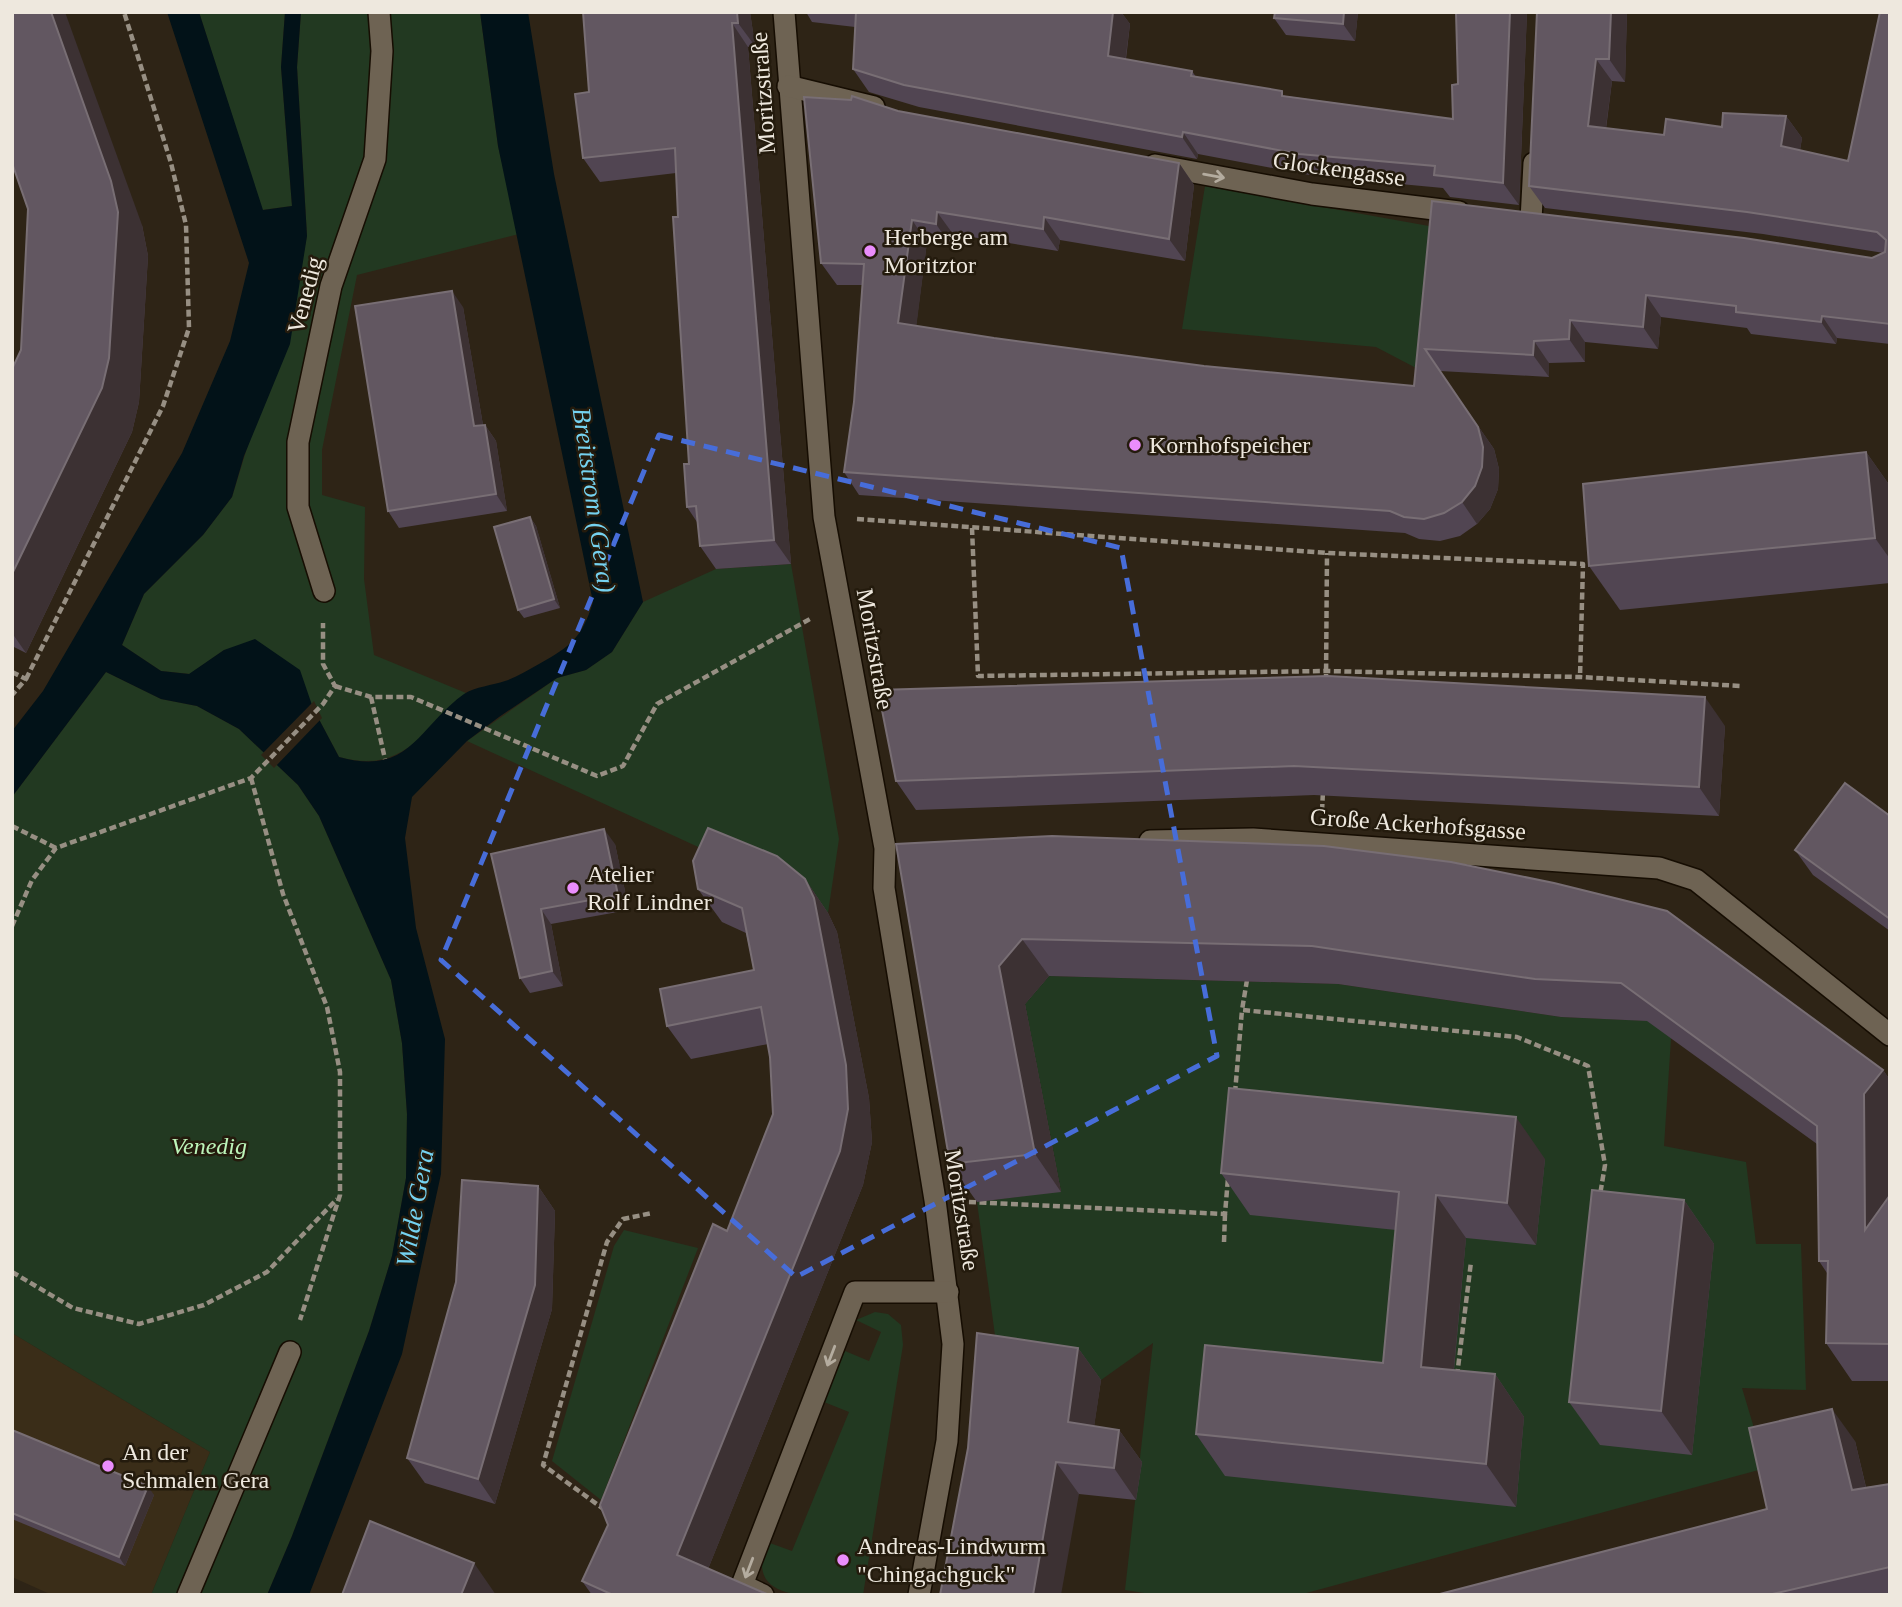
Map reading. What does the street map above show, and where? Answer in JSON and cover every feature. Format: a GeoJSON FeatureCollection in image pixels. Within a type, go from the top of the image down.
{"type":"FeatureCollection","features":[{"type":"Feature","properties":{"kind":"street","name":"Venedig"},"geometry":{"type":"LineString","coordinates":[[324,591],[298,507],[298,442],[331,286],[374,159],[382,51],[379,12]]}},
{"type":"Feature","properties":{"kind":"street","name":"Moritzstraße"},"geometry":{"type":"LineString","coordinates":[[784,12],[824,517],[885,848],[884,888],[935,1200],[953,1344],[947,1441],[919,1595]]}},
{"type":"Feature","properties":{"kind":"street"},"geometry":{"type":"LineString","coordinates":[[788,86],[842,97],[891,113]]}},
{"type":"Feature","properties":{"kind":"street"},"geometry":{"type":"LineString","coordinates":[[1531,220],[1535,142]]}},
{"type":"Feature","properties":{"kind":"street","name":"Glockengasse"},"geometry":{"type":"LineString","coordinates":[[1129,160],[1312,194],[1476,214]]}},
{"type":"Feature","properties":{"kind":"street"},"geometry":{"type":"LineString","coordinates":[[1504,217],[1558,223]]}},
{"type":"Feature","properties":{"kind":"street","name":"Große Ackerhofsgasse"},"geometry":{"type":"LineString","coordinates":[[1132,842],[1253,839],[1659,867],[1696,880],[1890,1035]]}},
{"type":"Feature","properties":{"kind":"street"},"geometry":{"type":"LineString","coordinates":[[885,848],[908,848]]}},
{"type":"Feature","properties":{"kind":"street","name":"Moritzstraße"},"geometry":{"type":"LineString","coordinates":[[763,1595],[742,1586],[855,1292],[948,1292]]}},
{"type":"Feature","properties":{"kind":"street"},"geometry":{"type":"LineString","coordinates":[[188,1595],[290,1352]]}},
{"type":"Feature","properties":{"kind":"path"},"geometry":{"type":"LineString","coordinates":[[12,695],[26,679],[163,406],[189,328],[186,225],[171,163],[124,12]]}},
{"type":"Feature","properties":{"kind":"path"},"geometry":{"type":"LineString","coordinates":[[824,517],[1327,553],[1583,564],[1580,677]]}},
{"type":"Feature","properties":{"kind":"path"},"geometry":{"type":"LineString","coordinates":[[972,527],[978,676],[1326,671],[1580,677],[1741,686]]}},
{"type":"Feature","properties":{"kind":"path"},"geometry":{"type":"LineString","coordinates":[[1326,685],[1327,553]]}},
{"type":"Feature","properties":{"kind":"path"},"geometry":{"type":"LineString","coordinates":[[324,591],[323,664],[335,686],[371,697],[411,697],[504,739],[597,776],[623,766],[657,704],[802,620],[842,612]]}},
{"type":"Feature","properties":{"kind":"path"},"geometry":{"type":"LineString","coordinates":[[12,672],[26,679]]}},
{"type":"Feature","properties":{"kind":"path"},"geometry":{"type":"LineString","coordinates":[[12,926],[32,880],[56,848],[251,778],[323,705],[335,686]]}},
{"type":"Feature","properties":{"kind":"path"},"geometry":{"type":"LineString","coordinates":[[371,697],[385,759]]}},
{"type":"Feature","properties":{"kind":"path"},"geometry":{"type":"LineString","coordinates":[[251,778],[283,894],[330,1020],[340,1072],[340,1195],[290,1352]]}},
{"type":"Feature","properties":{"kind":"path"},"geometry":{"type":"LineString","coordinates":[[1321,843],[1323,782]]}},
{"type":"Feature","properties":{"kind":"path"},"geometry":{"type":"LineString","coordinates":[[12,826],[56,848]]}},
{"type":"Feature","properties":{"kind":"path"},"geometry":{"type":"LineString","coordinates":[[1234,1105],[1247,981]]}},
{"type":"Feature","properties":{"kind":"path"},"geometry":{"type":"LineString","coordinates":[[1242,1010],[1517,1037],[1588,1066],[1605,1165],[1598,1206]]}},
{"type":"Feature","properties":{"kind":"path"},"geometry":{"type":"LineString","coordinates":[[1224,1242],[1228,1174]]}},
{"type":"Feature","properties":{"kind":"path"},"geometry":{"type":"LineString","coordinates":[[12,1272],[73,1308],[139,1324],[204,1305],[267,1272],[340,1195]]}},
{"type":"Feature","properties":{"kind":"path"},"geometry":{"type":"LineString","coordinates":[[935,1200],[1225,1214]]}},
{"type":"Feature","properties":{"kind":"path"},"geometry":{"type":"LineString","coordinates":[[612,1499],[607,1511],[543,1465],[607,1242],[624,1219],[652,1213]]}},
{"type":"Feature","properties":{"kind":"path"},"geometry":{"type":"LineString","coordinates":[[1457,1379],[1471,1262]]}},
{"type":"Feature","properties":{"kind":"highlighted area"},"geometry":{"type":"Polygon","coordinates":[[[659,435],[1121,548],[1217,1056],[796,1277],[441,960],[659,435]]]}},
{"type":"Feature","properties":{"kind":"shaded area","name":"An der Schmalen Gera"},"geometry":{"type":"Polygon","coordinates":[[[12,1333],[210,1452],[151,1595],[52,1595],[12,1577],[12,1333]]]}},
{"type":"Feature","properties":{"kind":"green space"},"geometry":{"type":"Polygon","coordinates":[[[199,12],[285,12],[281,67],[292,206],[262,210],[199,12]]]}},
{"type":"Feature","properties":{"kind":"green space"},"geometry":{"type":"Polygon","coordinates":[[[301,12],[480,12],[498,146],[519,234],[357,275],[322,450],[322,495],[365,507],[364,579],[374,655],[466,693],[411,746],[380,760],[361,761],[339,757],[313,708],[224,650],[190,674],[161,671],[122,645],[144,594],[203,535],[232,497],[297,285],[307,236],[297,67],[301,12]]]}},
{"type":"Feature","properties":{"kind":"green space"},"geometry":{"type":"Polygon","coordinates":[[[1205,186],[1429,226],[1418,369],[1376,347],[1182,329],[1205,186]]]}},
{"type":"Feature","properties":{"kind":"green space"},"geometry":{"type":"Polygon","coordinates":[[[791,564],[839,839],[828,913],[731,862],[467,741],[557,678],[586,670],[612,652],[643,602],[716,569],[791,564]]]}},
{"type":"Feature","properties":{"kind":"green space","name":"Venedig"},"geometry":{"type":"Polygon","coordinates":[[[106,672],[161,699],[197,706],[239,729],[298,785],[319,816],[391,980],[402,1043],[407,1114],[406,1178],[392,1256],[369,1331],[267,1595],[151,1595],[210,1452],[12,1333],[12,797],[106,672]]]}},
{"type":"Feature","properties":{"kind":"green space"},"geometry":{"type":"Polygon","coordinates":[[[1049,976],[1338,984],[1561,1017],[1675,1022],[1671,1039],[1664,1146],[1746,1162],[1756,1244],[1801,1244],[1806,1390],[1742,1388],[1766,1468],[1299,1595],[1157,1595],[1125,1590],[1153,1343],[1101,1380],[999,1365],[977,1202],[1061,1191],[1025,1004],[1049,976]]]}},
{"type":"Feature","properties":{"kind":"green space"},"geometry":{"type":"Polygon","coordinates":[[[624,1230],[698,1248],[601,1500],[552,1461],[614,1246],[624,1230]]]}},
{"type":"Feature","properties":{"kind":"green space"},"geometry":{"type":"Polygon","coordinates":[[[875,1312],[888,1314],[901,1325],[903,1345],[863,1595],[790,1593],[775,1587],[765,1578],[762,1563],[767,1542],[792,1551],[849,1412],[824,1402],[845,1351],[869,1361],[881,1332],[856,1320],[875,1312]]]}},
{"type":"Feature","properties":{"kind":"water"},"geometry":{"type":"Polygon","coordinates":[[[167,12],[199,12],[263,210],[292,206],[281,67],[285,12],[301,12],[297,67],[307,236],[290,344],[244,456],[232,497],[203,535],[144,594],[122,645],[161,671],[189,674],[224,650],[255,639],[300,670],[313,708],[339,757],[363,761],[382,760],[398,755],[464,694],[522,673],[550,658],[580,633],[593,602],[498,146],[480,12],[528,12],[554,174],[643,602],[612,652],[586,670],[557,678],[499,717],[467,741],[412,797],[405,838],[416,928],[445,1039],[441,1174],[402,1354],[309,1595],[267,1595],[369,1331],[392,1256],[406,1178],[407,1114],[402,1043],[391,980],[319,816],[298,785],[239,729],[197,706],[161,699],[106,672],[12,797],[12,731],[43,691],[182,453],[230,341],[249,263],[167,12]]]}},
{"type":"Feature","properties":{"kind":"pier"},"geometry":{"type":"Polygon","coordinates":[[[314,701],[322,718],[274,768],[261,755],[314,701]]]}},
{"type":"Feature","properties":{"kind":"building"},"geometry":{"type":"Polygon","coordinates":[[[12,12],[51,12],[111,181],[118,212],[109,358],[102,388],[12,574],[12,369],[21,350],[28,209],[12,163],[12,12]]]}},
{"type":"Feature","properties":{"kind":"building"},"geometry":{"type":"Polygon","coordinates":[[[583,12],[737,12],[738,23],[732,23],[774,540],[700,546],[696,506],[687,507],[684,464],[689,464],[673,217],[678,217],[675,148],[583,158],[575,94],[589,92],[583,12]]]}},
{"type":"Feature","properties":{"kind":"building"},"geometry":{"type":"Polygon","coordinates":[[[856,12],[1113,12],[1108,56],[1192,71],[1191,76],[1282,91],[1282,96],[1453,119],[1452,85],[1458,84],[1456,12],[1510,12],[1503,183],[1434,175],[1435,166],[1299,154],[1183,132],[1182,137],[904,85],[853,69],[856,12]]]}},
{"type":"Feature","properties":{"kind":"building"},"geometry":{"type":"Polygon","coordinates":[[[1275,12],[1344,12],[1343,24],[1274,18],[1275,12]]]}},
{"type":"Feature","properties":{"kind":"building"},"geometry":{"type":"Polygon","coordinates":[[[1537,12],[1611,12],[1609,59],[1596,59],[1588,126],[1664,135],[1666,119],[1722,127],[1723,113],[1786,116],[1781,146],[1848,161],[1880,12],[1890,12],[1890,324],[1822,316],[1821,322],[1736,312],[1736,306],[1646,295],[1643,327],[1570,320],[1569,339],[1534,341],[1533,355],[1425,349],[1478,427],[1483,447],[1482,467],[1475,486],[1462,502],[1444,513],[1424,519],[1404,517],[1390,511],[844,472],[854,402],[864,264],[821,263],[804,97],[851,100],[852,96],[898,111],[1179,163],[1169,239],[1044,217],[1043,229],[937,212],[936,224],[912,220],[898,323],[994,338],[1204,366],[1414,386],[1432,201],[1744,238],[1872,258],[1885,252],[1886,240],[1877,232],[1747,212],[1529,186],[1537,12]]]}},
{"type":"Feature","properties":{"kind":"building"},"geometry":{"type":"Polygon","coordinates":[[[452,291],[474,426],[485,425],[496,494],[388,511],[355,306],[452,291]]]}},
{"type":"Feature","properties":{"kind":"building"},"geometry":{"type":"Polygon","coordinates":[[[1866,452],[1875,538],[1589,566],[1583,484],[1866,452]]]}},
{"type":"Feature","properties":{"kind":"building"},"geometry":{"type":"Polygon","coordinates":[[[530,517],[554,599],[518,610],[494,527],[530,517]]]}},
{"type":"Feature","properties":{"kind":"building"},"geometry":{"type":"Polygon","coordinates":[[[1328,676],[1705,697],[1699,787],[1294,766],[896,781],[878,690],[1328,676]]]}},
{"type":"Feature","properties":{"kind":"building"},"geometry":{"type":"Polygon","coordinates":[[[1845,783],[1890,816],[1890,919],[1795,850],[1845,783]]]}},
{"type":"Feature","properties":{"kind":"building"},"geometry":{"type":"Polygon","coordinates":[[[708,828],[777,856],[805,879],[814,898],[846,1065],[848,1109],[840,1151],[677,1555],[769,1595],[613,1595],[582,1581],[608,1525],[600,1505],[713,1224],[727,1231],[773,1114],[770,1057],[761,1007],[667,1026],[660,989],[754,970],[742,908],[698,889],[693,861],[708,828]]]}},
{"type":"Feature","properties":{"kind":"building"},"geometry":{"type":"Polygon","coordinates":[[[604,829],[618,895],[541,909],[552,971],[520,978],[491,854],[604,829]]]}},
{"type":"Feature","properties":{"kind":"building"},"geometry":{"type":"Polygon","coordinates":[[[1052,836],[1324,846],[1451,862],[1554,883],[1667,911],[1883,1070],[1864,1094],[1865,1230],[1890,1195],[1890,1344],[1826,1343],[1828,1261],[1819,1261],[1817,1126],[1621,983],[1535,979],[1312,946],[1022,939],[999,966],[1035,1154],[950,1164],[896,844],[1052,836]]]}},
{"type":"Feature","properties":{"kind":"building"},"geometry":{"type":"Polygon","coordinates":[[[1229,1088],[1516,1117],[1507,1203],[1436,1195],[1421,1367],[1495,1374],[1486,1464],[1196,1434],[1205,1345],[1383,1363],[1399,1192],[1221,1173],[1229,1088]]]}},
{"type":"Feature","properties":{"kind":"building"},"geometry":{"type":"Polygon","coordinates":[[[462,1180],[538,1186],[535,1285],[478,1479],[407,1458],[456,1282],[462,1180]]]}},
{"type":"Feature","properties":{"kind":"building"},"geometry":{"type":"Polygon","coordinates":[[[1592,1190],[1684,1200],[1661,1411],[1569,1402],[1592,1190]]]}},
{"type":"Feature","properties":{"kind":"building"},"geometry":{"type":"Polygon","coordinates":[[[977,1333],[1078,1348],[1068,1422],[1119,1430],[1114,1468],[1056,1462],[1033,1595],[940,1595],[968,1448],[977,1333]]]}},
{"type":"Feature","properties":{"kind":"building"},"geometry":{"type":"Polygon","coordinates":[[[1832,1409],[1852,1490],[1890,1484],[1890,1567],[1768,1595],[1436,1595],[1767,1509],[1749,1428],[1832,1409]]]}},
{"type":"Feature","properties":{"kind":"building"},"geometry":{"type":"Polygon","coordinates":[[[12,1430],[148,1486],[119,1557],[12,1513],[12,1430]]]}},
{"type":"Feature","properties":{"kind":"building"},"geometry":{"type":"Polygon","coordinates":[[[370,1521],[474,1563],[461,1595],[342,1595],[370,1521]]]}},
{"type":"Feature","properties":{"kind":"place","name":"Herberge am Moritztor"},"geometry":{"type":"Point","coordinates":[870,251]}},
{"type":"Feature","properties":{"kind":"place","name":"Kornhofspeicher"},"geometry":{"type":"Point","coordinates":[1135,445]}},
{"type":"Feature","properties":{"kind":"place","name":"Atelier Rolf Lindner"},"geometry":{"type":"Point","coordinates":[573,888]}},
{"type":"Feature","properties":{"kind":"place","name":"An der Schmalen Gera"},"geometry":{"type":"Point","coordinates":[108,1466]}},
{"type":"Feature","properties":{"kind":"place","name":"Andreas-Lindwurm \"Chingachguck\""},"geometry":{"type":"Point","coordinates":[843,1560]}},
{"type":"Feature","properties":{"kind":"water label","name":"Breitstrom (Gera)"},"geometry":{"type":"Point","coordinates":[594,500]}},
{"type":"Feature","properties":{"kind":"water label","name":"Wilde Gera"},"geometry":{"type":"Point","coordinates":[415,1208]}}]}
